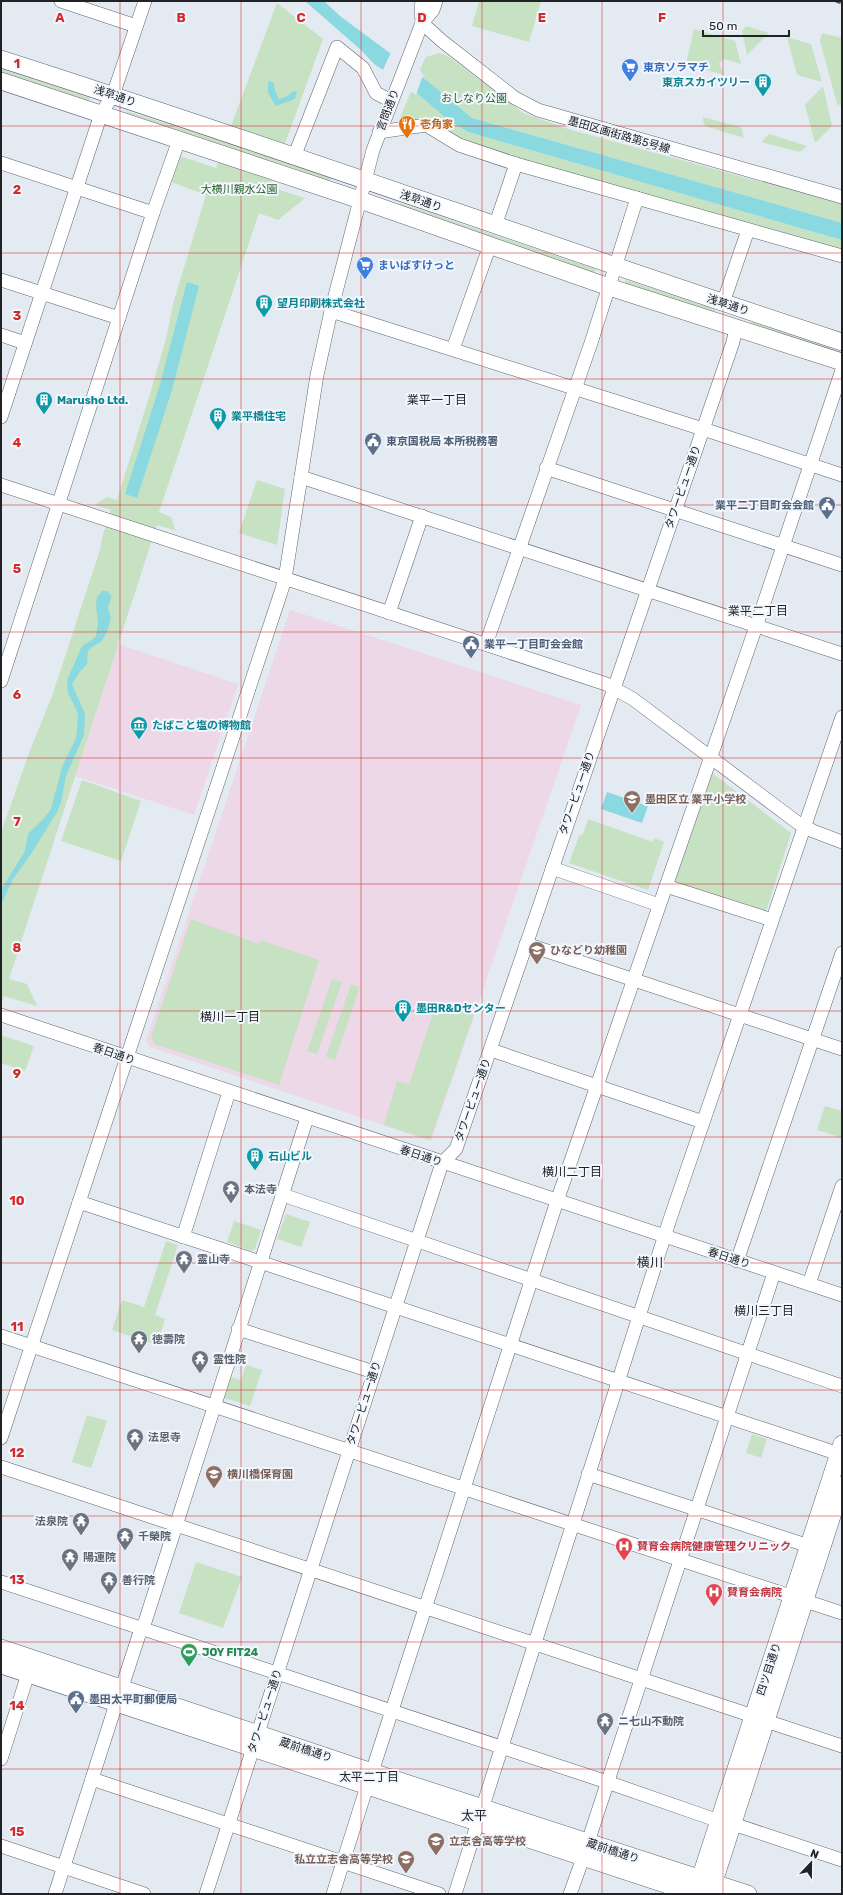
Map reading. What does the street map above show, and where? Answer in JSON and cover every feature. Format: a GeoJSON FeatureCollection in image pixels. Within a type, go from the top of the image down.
{"type":"FeatureCollection","features":[{"type":"Feature","properties":{"kind":"main road","name":"浅草通り"},"geometry":{"type":"LineString","coordinates":[[1,59],[113,95],[614,267],[842,342]]}},
{"type":"Feature","properties":{"kind":"main road","name":"浅草通り"},"geometry":{"type":"LineString","coordinates":[[1,81],[360,200],[609,287],[842,362]]}},
{"type":"Feature","properties":{"kind":"main road","name":"四ツ目通り"},"geometry":{"type":"LineString","coordinates":[[799,1599],[809,1546],[840,1449]]}},
{"type":"Feature","properties":{"kind":"main road","name":"四ツ目通り"},"geometry":{"type":"LineString","coordinates":[[703,1889],[799,1599],[842,1485]]}},
{"type":"Feature","properties":{"kind":"main road","name":"蔵前橋通り"},"geometry":{"type":"LineString","coordinates":[[1,1648],[122,1687],[255,1741]]}},
{"type":"Feature","properties":{"kind":"main road","name":"蔵前橋通り"},"geometry":{"type":"LineString","coordinates":[[1,1665],[116,1704],[255,1741],[703,1889],[748,1894]]}},
{"type":"Feature","properties":{"kind":"street"},"geometry":{"type":"LineString","coordinates":[[61,1],[136,26]]}},
{"type":"Feature","properties":{"kind":"street"},"geometry":{"type":"LineString","coordinates":[[1,416],[101,114],[113,95],[145,1]]}},
{"type":"Feature","properties":{"kind":"street","name":"言問通り"},"geometry":{"type":"LineString","coordinates":[[1,1438],[285,579],[317,375],[331,311],[364,181],[379,132],[422,22],[426,4]]}},
{"type":"Feature","properties":{"kind":"street","name":"墨田区画街路第5号線"},"geometry":{"type":"LineString","coordinates":[[422,22],[442,41],[515,98],[538,110],[842,197]]}},
{"type":"Feature","properties":{"kind":"street"},"geometry":{"type":"LineString","coordinates":[[288,155],[336,47],[363,68],[376,94],[393,95]]}},
{"type":"Feature","properties":{"kind":"street"},"geometry":{"type":"LineString","coordinates":[[379,132],[426,125],[458,145],[516,164],[842,256]]}},
{"type":"Feature","properties":{"kind":"street"},"geometry":{"type":"LineString","coordinates":[[1,681],[119,318],[179,140]]}},
{"type":"Feature","properties":{"kind":"street"},"geometry":{"type":"LineString","coordinates":[[1,163],[154,213]]}},
{"type":"Feature","properties":{"kind":"street"},"geometry":{"type":"LineString","coordinates":[[495,226],[516,164]]}},
{"type":"Feature","properties":{"kind":"street"},"geometry":{"type":"LineString","coordinates":[[486,644],[575,388],[637,198]]}},
{"type":"Feature","properties":{"kind":"street"},"geometry":{"type":"LineString","coordinates":[[723,303],[748,230]]}},
{"type":"Feature","properties":{"kind":"street"},"geometry":{"type":"LineString","coordinates":[[454,349],[490,245]]}},
{"type":"Feature","properties":{"kind":"street"},"geometry":{"type":"LineString","coordinates":[[1,280],[119,318]]}},
{"type":"Feature","properties":{"kind":"street"},"geometry":{"type":"LineString","coordinates":[[331,311],[454,349],[842,475]]}},
{"type":"Feature","properties":{"kind":"street","name":"タワービュー通り"},"geometry":{"type":"LineString","coordinates":[[206,1894],[442,1162],[456,1149],[491,1050],[613,687],[676,510],[733,342],[736,328]]}},
{"type":"Feature","properties":{"kind":"street"},"geometry":{"type":"LineString","coordinates":[[1,335],[25,343]]}},
{"type":"Feature","properties":{"kind":"street"},"geometry":{"type":"LineString","coordinates":[[333,1894],[557,1201],[784,545],[842,370]]}},
{"type":"Feature","properties":{"kind":"street"},"geometry":{"type":"LineString","coordinates":[[546,468],[842,565]]}},
{"type":"Feature","properties":{"kind":"street"},"geometry":{"type":"LineString","coordinates":[[301,477],[842,654]]}},
{"type":"Feature","properties":{"kind":"street"},"geometry":{"type":"LineString","coordinates":[[1,485],[613,687],[633,699],[804,827],[842,842]]}},
{"type":"Feature","properties":{"kind":"street"},"geometry":{"type":"LineString","coordinates":[[389,613],[422,516]]}},
{"type":"Feature","properties":{"kind":"street"},"geometry":{"type":"LineString","coordinates":[[455,1894],[664,1237],[842,716]]}},
{"type":"Feature","properties":{"kind":"street"},"geometry":{"type":"LineString","coordinates":[[552,868],[659,905]]}},
{"type":"Feature","properties":{"kind":"street"},"geometry":{"type":"LineString","coordinates":[[666,886],[772,920]]}},
{"type":"Feature","properties":{"kind":"street"},"geometry":{"type":"LineString","coordinates":[[526,944],[842,1049]]}},
{"type":"Feature","properties":{"kind":"street"},"geometry":{"type":"LineString","coordinates":[[737,1261],[842,952]]}},
{"type":"Feature","properties":{"kind":"street","name":"春日通り"},"geometry":{"type":"LineString","coordinates":[[1,1016],[842,1295]]}},
{"type":"Feature","properties":{"kind":"street"},"geometry":{"type":"LineString","coordinates":[[491,1050],[703,1122]]}},
{"type":"Feature","properties":{"kind":"street"},"geometry":{"type":"LineString","coordinates":[[183,1237],[230,1092]]}},
{"type":"Feature","properties":{"kind":"street"},"geometry":{"type":"LineString","coordinates":[[122,1687],[307,1118]]}},
{"type":"Feature","properties":{"kind":"street"},"geometry":{"type":"LineString","coordinates":[[809,1284],[842,1186]]}},
{"type":"Feature","properties":{"kind":"street"},"geometry":{"type":"LineString","coordinates":[[283,1195],[842,1386]]}},
{"type":"Feature","properties":{"kind":"street"},"geometry":{"type":"LineString","coordinates":[[79,1202],[726,1416],[840,1449]]}},
{"type":"Feature","properties":{"kind":"street"},"geometry":{"type":"LineString","coordinates":[[570,1894],[774,1273]]}},
{"type":"Feature","properties":{"kind":"street"},"geometry":{"type":"LineString","coordinates":[[238,1329],[374,1372]]}},
{"type":"Feature","properties":{"kind":"street"},"geometry":{"type":"LineString","coordinates":[[1,1336],[842,1613]]}},
{"type":"Feature","properties":{"kind":"street"},"geometry":{"type":"LineString","coordinates":[[1,1468],[842,1746]]}},
{"type":"Feature","properties":{"kind":"street"},"geometry":{"type":"LineString","coordinates":[[588,1474],[809,1546]]}},
{"type":"Feature","properties":{"kind":"street"},"geometry":{"type":"LineString","coordinates":[[1,1582],[842,1860]]}},
{"type":"Feature","properties":{"kind":"street"},"geometry":{"type":"LineString","coordinates":[[1,1759],[28,1674]]}},
{"type":"Feature","properties":{"kind":"street"},"geometry":{"type":"LineString","coordinates":[[55,1894],[116,1704]]}},
{"type":"Feature","properties":{"kind":"street"},"geometry":{"type":"LineString","coordinates":[[92,1780],[439,1894]]}},
{"type":"Feature","properties":{"kind":"street"},"geometry":{"type":"LineString","coordinates":[[1,1846],[144,1894]]}},
{"type":"Feature","properties":{"kind":"shaded area"},"geometry":{"type":"Polygon","coordinates":[[[290,610],[581,705],[431,1141],[150,1047],[146,1041],[290,610]]]}},
{"type":"Feature","properties":{"kind":"shaded area"},"geometry":{"type":"Polygon","coordinates":[[[118,644],[238,684],[194,815],[75,776],[118,644]]]}},
{"type":"Feature","properties":{"kind":"green space"},"geometry":{"type":"Polygon","coordinates":[[[479,1],[541,1],[529,42],[472,26],[479,1]]]}},
{"type":"Feature","properties":{"kind":"green space","name":"大横川親水公園"},"geometry":{"type":"Polygon","coordinates":[[[277,3],[323,39],[279,160],[331,177],[330,181],[278,163],[270,187],[305,198],[278,220],[259,213],[159,512],[171,517],[177,531],[157,525],[9,979],[27,984],[37,1006],[4,996],[1,1004],[1,833],[29,753],[52,696],[100,550],[102,538],[111,510],[95,505],[107,497],[117,500],[166,339],[173,304],[206,195],[171,182],[180,156],[216,168],[224,146],[127,113],[126,111],[225,142],[277,3]]]}},
{"type":"Feature","properties":{"kind":"green space"},"geometry":{"type":"Polygon","coordinates":[[[746,26],[769,33],[747,55],[742,31],[746,26]]]}},
{"type":"Feature","properties":{"kind":"green space"},"geometry":{"type":"Polygon","coordinates":[[[694,29],[735,41],[741,64],[724,59],[719,63],[724,75],[686,64],[694,29]]]}},
{"type":"Feature","properties":{"kind":"green space"},"geometry":{"type":"Polygon","coordinates":[[[822,33],[842,38],[842,106],[837,104],[820,41],[822,33]]]}},
{"type":"Feature","properties":{"kind":"green space"},"geometry":{"type":"Polygon","coordinates":[[[787,37],[811,44],[822,82],[797,75],[787,37]]]}},
{"type":"Feature","properties":{"kind":"green space","name":"おしなり公園"},"geometry":{"type":"Polygon","coordinates":[[[439,53],[448,56],[523,113],[568,129],[842,204],[842,223],[472,118],[425,79],[420,69],[426,57],[439,53]]]}},
{"type":"Feature","properties":{"kind":"green space"},"geometry":{"type":"Polygon","coordinates":[[[1,69],[90,98],[89,101],[1,72],[1,69]]]}},
{"type":"Feature","properties":{"kind":"green space"},"geometry":{"type":"Polygon","coordinates":[[[823,86],[832,126],[815,143],[805,105],[823,86]]]}},
{"type":"Feature","properties":{"kind":"green space","name":"おしなり公園"},"geometry":{"type":"Polygon","coordinates":[[[412,89],[447,119],[468,132],[842,240],[842,252],[462,143],[398,123],[412,89]]]}},
{"type":"Feature","properties":{"kind":"green space"},"geometry":{"type":"Polygon","coordinates":[[[702,117],[741,127],[744,138],[705,126],[702,117]]]}},
{"type":"Feature","properties":{"kind":"green space"},"geometry":{"type":"Polygon","coordinates":[[[769,134],[807,146],[800,152],[761,142],[769,134]]]}},
{"type":"Feature","properties":{"kind":"green space"},"geometry":{"type":"Polygon","coordinates":[[[400,203],[595,269],[594,273],[399,206],[400,203]]]}},
{"type":"Feature","properties":{"kind":"green space"},"geometry":{"type":"Polygon","coordinates":[[[626,280],[715,309],[714,312],[625,283],[626,280]]]}},
{"type":"Feature","properties":{"kind":"green space"},"geometry":{"type":"Polygon","coordinates":[[[752,321],[831,348],[830,349],[751,324],[752,321]]]}},
{"type":"Feature","properties":{"kind":"green space"},"geometry":{"type":"Polygon","coordinates":[[[257,480],[285,489],[277,545],[239,533],[257,480]]]}},
{"type":"Feature","properties":{"kind":"green space"},"geometry":{"type":"Polygon","coordinates":[[[712,773],[791,833],[765,915],[673,885],[712,773]]]}},
{"type":"Feature","properties":{"kind":"green space"},"geometry":{"type":"Polygon","coordinates":[[[82,780],[141,801],[121,861],[61,841],[82,780]]]}},
{"type":"Feature","properties":{"kind":"green space"},"geometry":{"type":"Polygon","coordinates":[[[588,819],[653,842],[654,838],[664,842],[648,890],[569,863],[579,836],[583,834],[588,819]]]}},
{"type":"Feature","properties":{"kind":"green space"},"geometry":{"type":"Polygon","coordinates":[[[191,919],[259,944],[260,940],[319,960],[279,1085],[154,1044],[151,1037],[191,919]]]}},
{"type":"Feature","properties":{"kind":"green space"},"geometry":{"type":"Polygon","coordinates":[[[332,979],[342,982],[317,1054],[307,1051],[332,979]]]}},
{"type":"Feature","properties":{"kind":"green space"},"geometry":{"type":"Polygon","coordinates":[[[351,984],[360,987],[335,1060],[326,1057],[351,984]]]}},
{"type":"Feature","properties":{"kind":"green space"},"geometry":{"type":"Polygon","coordinates":[[[437,1002],[474,1015],[430,1140],[384,1125],[397,1081],[409,1084],[437,1002]]]}},
{"type":"Feature","properties":{"kind":"green space"},"geometry":{"type":"Polygon","coordinates":[[[1,1035],[34,1046],[25,1071],[1,1063],[1,1035]]]}},
{"type":"Feature","properties":{"kind":"green space"},"geometry":{"type":"Polygon","coordinates":[[[825,1106],[842,1111],[842,1138],[817,1130],[825,1106]]]}},
{"type":"Feature","properties":{"kind":"green space"},"geometry":{"type":"Polygon","coordinates":[[[286,1214],[310,1222],[301,1247],[277,1239],[286,1214]]]}},
{"type":"Feature","properties":{"kind":"green space"},"geometry":{"type":"Polygon","coordinates":[[[234,1221],[261,1230],[255,1249],[251,1251],[227,1242],[234,1221]]]}},
{"type":"Feature","properties":{"kind":"green space"},"geometry":{"type":"Polygon","coordinates":[[[166,1241],[178,1245],[155,1315],[165,1319],[157,1345],[112,1330],[122,1300],[144,1307],[166,1241]]]}},
{"type":"Feature","properties":{"kind":"green space"},"geometry":{"type":"Polygon","coordinates":[[[246,1365],[262,1370],[250,1406],[224,1398],[231,1377],[241,1380],[246,1365]]]}},
{"type":"Feature","properties":{"kind":"green space"},"geometry":{"type":"Polygon","coordinates":[[[87,1415],[107,1421],[91,1468],[72,1462],[87,1415]]]}},
{"type":"Feature","properties":{"kind":"green space"},"geometry":{"type":"Polygon","coordinates":[[[752,1434],[767,1439],[761,1458],[746,1453],[752,1434]]]}},
{"type":"Feature","properties":{"kind":"green space"},"geometry":{"type":"Polygon","coordinates":[[[196,1562],[242,1577],[223,1628],[179,1613],[196,1562]]]}},
{"type":"Feature","properties":{"kind":"water"},"geometry":{"type":"Polygon","coordinates":[[[305,1],[324,1],[340,16],[425,79],[472,118],[842,223],[842,240],[468,132],[447,119],[412,89],[374,64],[362,51],[305,1]]]}},
{"type":"Feature","properties":{"kind":"water"},"geometry":{"type":"Polygon","coordinates":[[[268,81],[274,83],[275,91],[279,99],[286,97],[293,91],[297,92],[295,99],[276,106],[268,93],[268,81]]]}},
{"type":"Feature","properties":{"kind":"water"},"geometry":{"type":"Polygon","coordinates":[[[187,282],[199,286],[172,390],[137,498],[125,494],[159,388],[187,282]]]}},
{"type":"Feature","properties":{"kind":"water"},"geometry":{"type":"Polygon","coordinates":[[[102,591],[107,591],[112,596],[108,607],[111,618],[107,632],[101,642],[93,646],[88,651],[87,664],[72,684],[85,714],[84,735],[66,776],[61,803],[57,812],[31,854],[13,879],[1,905],[2,888],[25,851],[28,834],[51,809],[62,767],[76,738],[78,717],[77,711],[68,693],[67,680],[82,646],[96,636],[98,623],[96,605],[97,597],[102,591]]]}},
{"type":"Feature","properties":{"kind":"water"},"geometry":{"type":"Polygon","coordinates":[[[607,792],[648,806],[642,823],[601,809],[607,792]]]}},
{"type":"Feature","properties":{"kind":"pier"},"geometry":{"type":"Polygon","coordinates":[[[391,52],[423,75],[416,95],[382,72],[391,52]]]}},
{"type":"Feature","properties":{"kind":"railway"},"geometry":{"type":"LineString","coordinates":[[836,1],[842,3]]}},
{"type":"Feature","properties":{"kind":"place","name":"東京ソラマチ"},"geometry":{"type":"Point","coordinates":[630,82]}},
{"type":"Feature","properties":{"kind":"place","name":"東京スカイツリー"},"geometry":{"type":"Point","coordinates":[763,97]}},
{"type":"Feature","properties":{"kind":"place","name":"壱角家"},"geometry":{"type":"Point","coordinates":[407,139]}},
{"type":"Feature","properties":{"kind":"place","name":"まいばすけっと"},"geometry":{"type":"Point","coordinates":[365,280]}},
{"type":"Feature","properties":{"kind":"place","name":"望月印刷株式会社"},"geometry":{"type":"Point","coordinates":[264,318]}},
{"type":"Feature","properties":{"kind":"place","name":"Marusho Ltd."},"geometry":{"type":"Point","coordinates":[44,415]}},
{"type":"Feature","properties":{"kind":"place","name":"業平橋住宅"},"geometry":{"type":"Point","coordinates":[218,431]}},
{"type":"Feature","properties":{"kind":"place","name":"東京国税局 本所税務署"},"geometry":{"type":"Point","coordinates":[373,456]}},
{"type":"Feature","properties":{"kind":"place","name":"業平二丁目町会会館"},"geometry":{"type":"Point","coordinates":[827,520]}},
{"type":"Feature","properties":{"kind":"place","name":"業平一丁目町会会館"},"geometry":{"type":"Point","coordinates":[471,659]}},
{"type":"Feature","properties":{"kind":"place","name":"たばこと塩の博物館"},"geometry":{"type":"Point","coordinates":[139,740]}},
{"type":"Feature","properties":{"kind":"place","name":"墨田区立 業平小学校"},"geometry":{"type":"Point","coordinates":[632,814]}},
{"type":"Feature","properties":{"kind":"place","name":"ひなどり幼稚園"},"geometry":{"type":"Point","coordinates":[537,965]}},
{"type":"Feature","properties":{"kind":"place","name":"墨田R&Dセンター"},"geometry":{"type":"Point","coordinates":[403,1023]}},
{"type":"Feature","properties":{"kind":"place","name":"石山ビル"},"geometry":{"type":"Point","coordinates":[255,1171]}},
{"type":"Feature","properties":{"kind":"place","name":"本法寺"},"geometry":{"type":"Point","coordinates":[231,1204]}},
{"type":"Feature","properties":{"kind":"place","name":"霊山寺"},"geometry":{"type":"Point","coordinates":[184,1274]}},
{"type":"Feature","properties":{"kind":"place","name":"徳壽院"},"geometry":{"type":"Point","coordinates":[139,1354]}},
{"type":"Feature","properties":{"kind":"place","name":"霊性院"},"geometry":{"type":"Point","coordinates":[200,1374]}},
{"type":"Feature","properties":{"kind":"place","name":"法恩寺"},"geometry":{"type":"Point","coordinates":[135,1452]}},
{"type":"Feature","properties":{"kind":"place","name":"横川橋保育園"},"geometry":{"type":"Point","coordinates":[214,1489]}},
{"type":"Feature","properties":{"kind":"place","name":"法泉院"},"geometry":{"type":"Point","coordinates":[81,1536]}},
{"type":"Feature","properties":{"kind":"place","name":"千榮院"},"geometry":{"type":"Point","coordinates":[125,1551]}},
{"type":"Feature","properties":{"kind":"place","name":"賛育会病院健康管理クリニック"},"geometry":{"type":"Point","coordinates":[624,1561]}},
{"type":"Feature","properties":{"kind":"place","name":"陽運院"},"geometry":{"type":"Point","coordinates":[70,1572]}},
{"type":"Feature","properties":{"kind":"place","name":"善行院"},"geometry":{"type":"Point","coordinates":[109,1595]}},
{"type":"Feature","properties":{"kind":"place","name":"賛育会病院"},"geometry":{"type":"Point","coordinates":[714,1607]}},
{"type":"Feature","properties":{"kind":"place","name":"JOY FIT24"},"geometry":{"type":"Point","coordinates":[189,1667]}},
{"type":"Feature","properties":{"kind":"place","name":"墨田太平町郵便局"},"geometry":{"type":"Point","coordinates":[76,1714]}},
{"type":"Feature","properties":{"kind":"place","name":"ニ七山不動院"},"geometry":{"type":"Point","coordinates":[605,1736]}},
{"type":"Feature","properties":{"kind":"place","name":"立志舎高等学校"},"geometry":{"type":"Point","coordinates":[436,1856]}},
{"type":"Feature","properties":{"kind":"place","name":"私立立志舎高等学校"},"geometry":{"type":"Point","coordinates":[406,1874]}},
{"type":"Feature","properties":{"kind":"district","name":"業平一丁目"},"geometry":{"type":"Point","coordinates":[437,400]}},
{"type":"Feature","properties":{"kind":"district","name":"業平二丁目"},"geometry":{"type":"Point","coordinates":[758,611]}},
{"type":"Feature","properties":{"kind":"district","name":"横川一丁目"},"geometry":{"type":"Point","coordinates":[230,1017]}},
{"type":"Feature","properties":{"kind":"district","name":"横川二丁目"},"geometry":{"type":"Point","coordinates":[572,1172]}},
{"type":"Feature","properties":{"kind":"district","name":"横川"},"geometry":{"type":"Point","coordinates":[650,1262]}},
{"type":"Feature","properties":{"kind":"district","name":"横川三丁目"},"geometry":{"type":"Point","coordinates":[764,1311]}},
{"type":"Feature","properties":{"kind":"district","name":"太平二丁目"},"geometry":{"type":"Point","coordinates":[369,1777]}},
{"type":"Feature","properties":{"kind":"district","name":"太平"},"geometry":{"type":"Point","coordinates":[474,1815]}}]}
